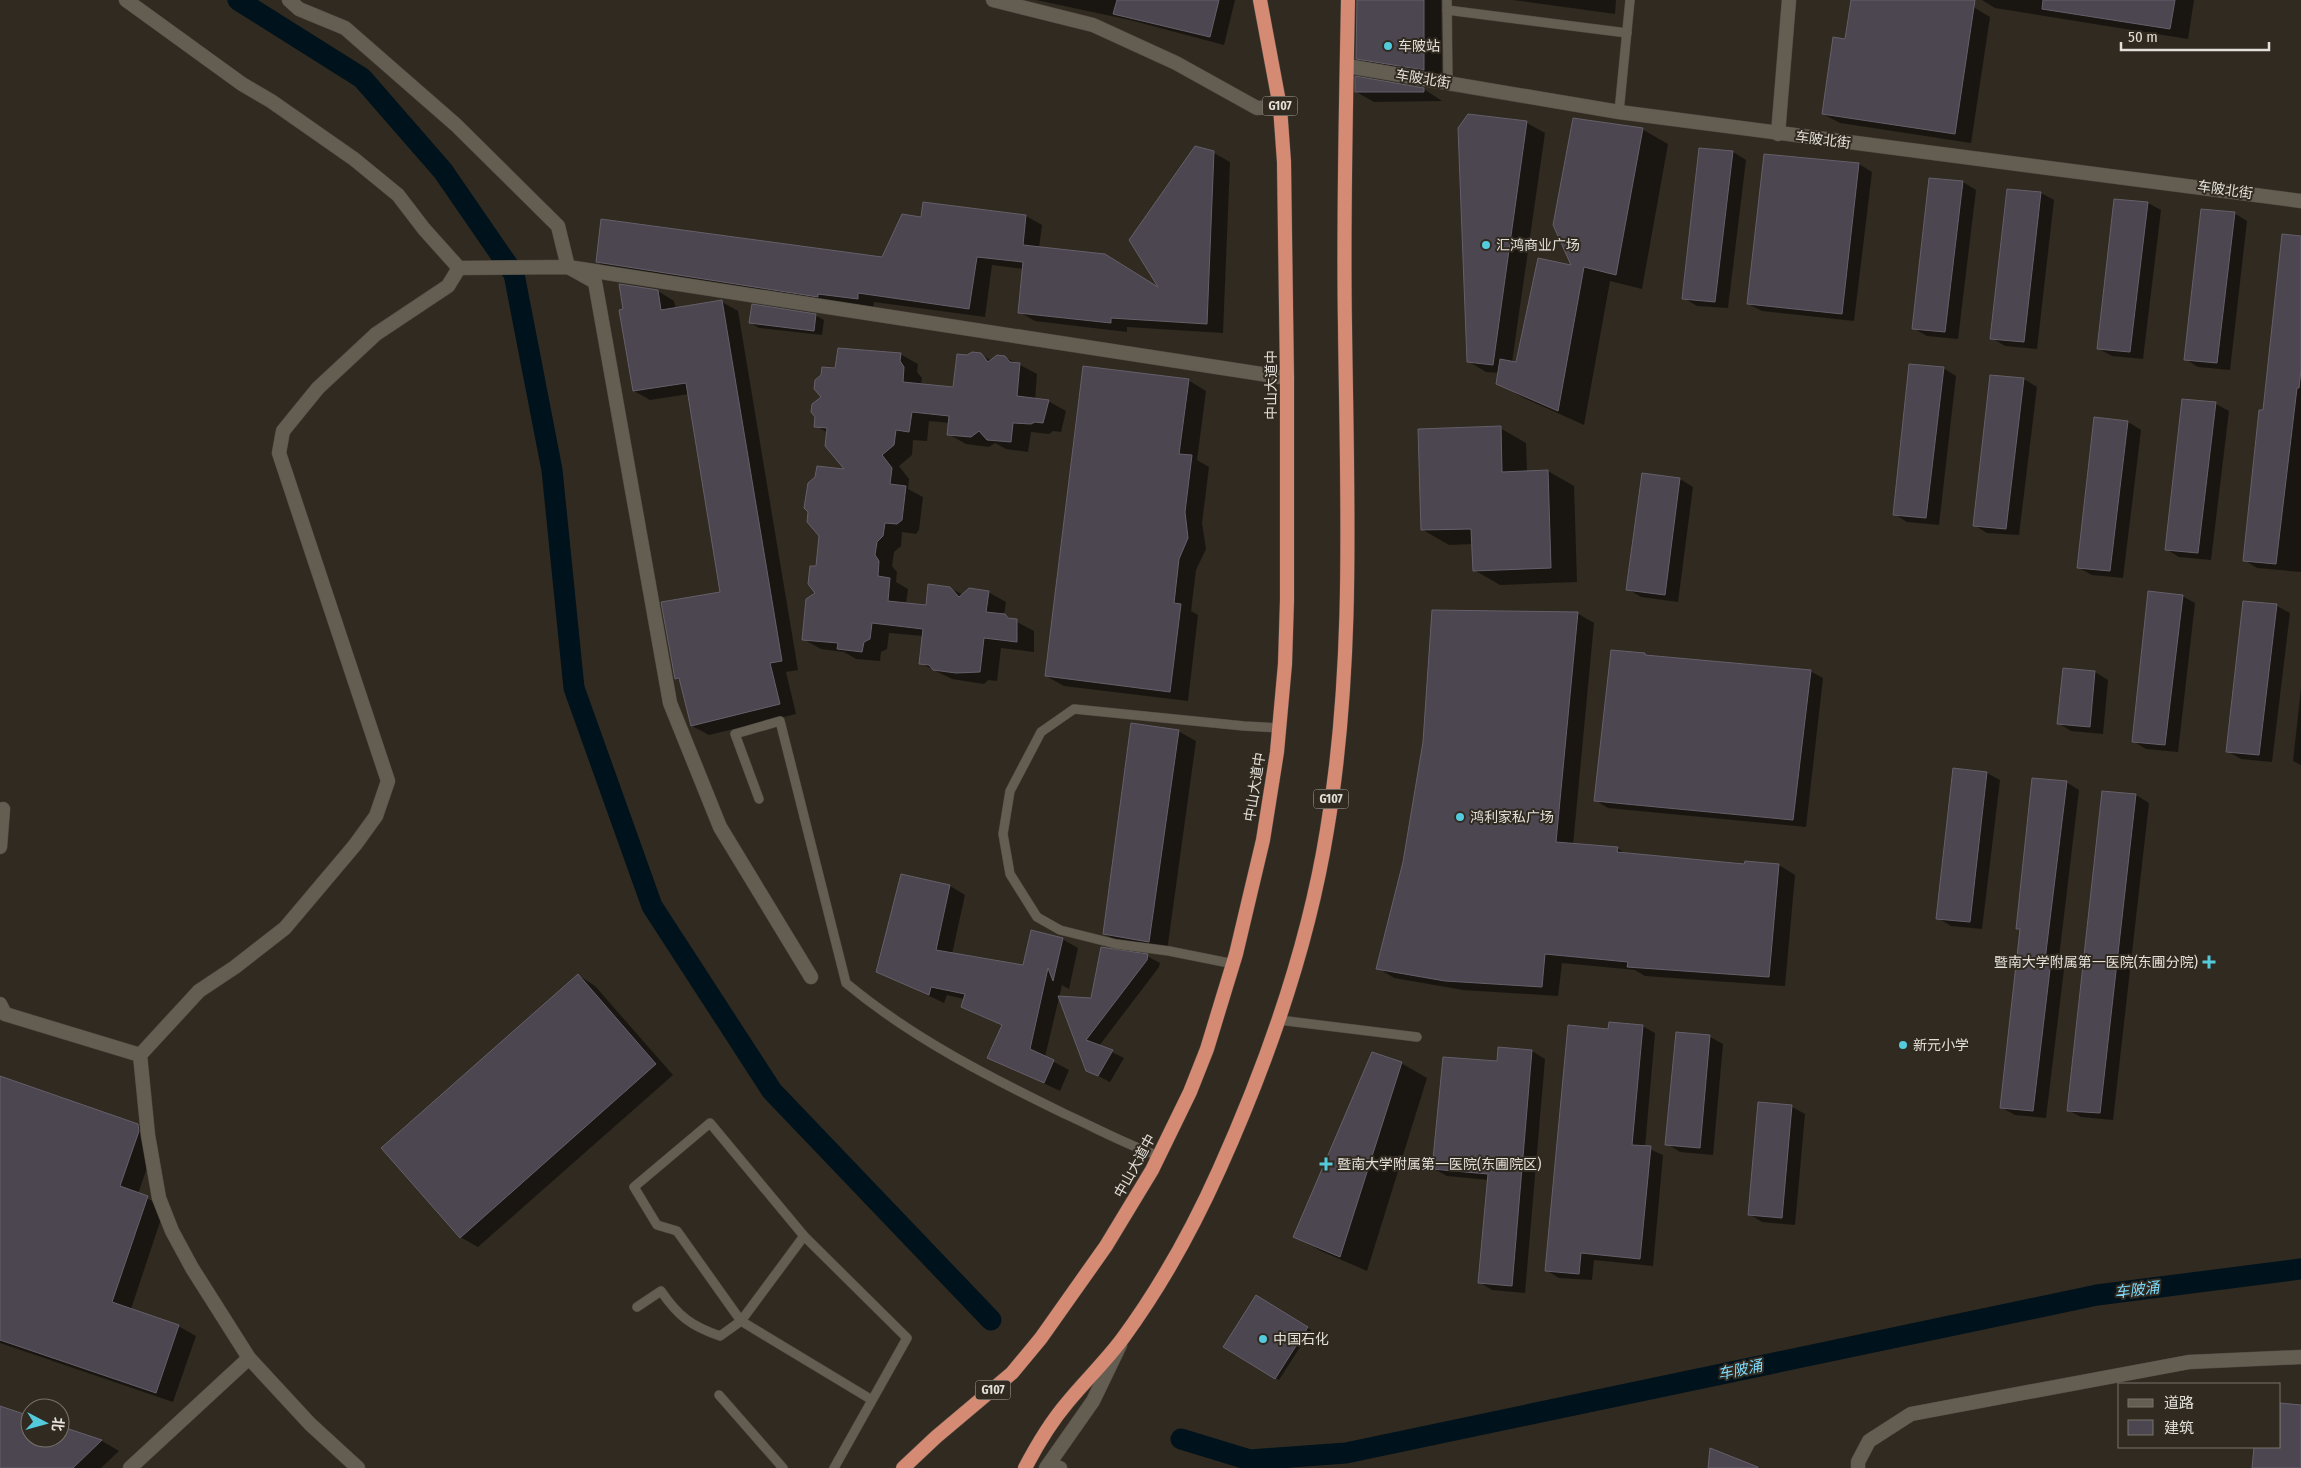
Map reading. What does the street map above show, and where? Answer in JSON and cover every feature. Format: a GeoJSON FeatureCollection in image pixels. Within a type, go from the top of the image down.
{"type":"FeatureCollection","features":[{"type":"Feature","properties":{"kind":"highway","name":"中山大道中"},"geometry":{"type":"LineString","coordinates":[[903,1468],[954,1421],[1012,1373],[1041,1338],[1106,1246],[1131,1207],[1159,1156],[1190,1092],[1207,1049],[1234,964],[1262,840],[1280,728],[1285,664],[1288,548],[1284,162],[1280,107],[1260,0]]}},
{"type":"Feature","properties":{"kind":"highway","name":"G107"},"geometry":{"type":"LineString","coordinates":[[1122,1339],[1170,1265],[1220,1169],[1279,1020],[1310,916],[1322,855],[1344,694],[1348,473],[1345,322],[1348,0]]}},
{"type":"Feature","properties":{"kind":"highway"},"geometry":{"type":"LineString","coordinates":[[1026,1468],[1050,1423],[1122,1339]]}},
{"type":"Feature","properties":{"kind":"street"},"geometry":{"type":"LineString","coordinates":[[126,0],[242,84],[271,101],[354,160],[398,195],[424,229],[459,268],[568,267],[1287,378]]}},
{"type":"Feature","properties":{"kind":"street"},"geometry":{"type":"LineString","coordinates":[[289,0],[299,9],[345,28],[456,125],[558,226],[568,267],[595,282],[670,704],[720,827],[811,977]]}},
{"type":"Feature","properties":{"kind":"street"},"geometry":{"type":"LineString","coordinates":[[993,0],[1093,25],[1176,63],[1257,108],[1280,107]]}},
{"type":"Feature","properties":{"kind":"street"},"geometry":{"type":"LineString","coordinates":[[1778,134],[1789,0]]}},
{"type":"Feature","properties":{"kind":"street","name":"车陂北街"},"geometry":{"type":"LineString","coordinates":[[1346,66],[1619,112],[2301,201]]}},
{"type":"Feature","properties":{"kind":"street"},"geometry":{"type":"LineString","coordinates":[[358,1468],[310,1424],[249,1358],[192,1268],[172,1231],[159,1198],[148,1135],[140,1055],[199,991],[235,967],[285,928],[355,845],[376,816],[388,781],[278,453],[283,431],[318,388],[376,334],[448,286],[459,268]]}},
{"type":"Feature","properties":{"kind":"street"},"geometry":{"type":"LineString","coordinates":[[0,847],[3,809]]}},
{"type":"Feature","properties":{"kind":"street"},"geometry":{"type":"LineString","coordinates":[[0,1004],[5,1014],[140,1055]]}},
{"type":"Feature","properties":{"kind":"street"},"geometry":{"type":"LineString","coordinates":[[1052,1467],[1093,1401],[1111,1368],[1122,1339]]}},
{"type":"Feature","properties":{"kind":"street"},"geometry":{"type":"LineString","coordinates":[[1858,1468],[1858,1462],[1869,1441],[1911,1414],[2189,1362],[2301,1357]]}},
{"type":"Feature","properties":{"kind":"street"},"geometry":{"type":"LineString","coordinates":[[130,1468],[249,1358]]}},
{"type":"Feature","properties":{"kind":"lane"},"geometry":{"type":"LineString","coordinates":[[1447,0],[1448,83]]}},
{"type":"Feature","properties":{"kind":"lane"},"geometry":{"type":"LineString","coordinates":[[1619,112],[1630,0]]}},
{"type":"Feature","properties":{"kind":"lane"},"geometry":{"type":"LineString","coordinates":[[1447,10],[1627,34]]}},
{"type":"Feature","properties":{"kind":"lane"},"geometry":{"type":"LineString","coordinates":[[1234,964],[1169,951],[1116,944],[1060,930],[1037,916],[1010,874],[1003,834],[1010,791],[1041,732],[1074,709],[1280,728]]}},
{"type":"Feature","properties":{"kind":"lane"},"geometry":{"type":"LineString","coordinates":[[759,799],[734,734],[780,720],[846,983],[875,1007],[932,1044],[1024,1094],[1139,1149],[1159,1156]]}},
{"type":"Feature","properties":{"kind":"lane"},"geometry":{"type":"LineString","coordinates":[[1279,1020],[1417,1036]]}},
{"type":"Feature","properties":{"kind":"lane"},"geometry":{"type":"LineString","coordinates":[[834,1468],[907,1338],[804,1236],[710,1123],[634,1187],[657,1225],[677,1231],[741,1321],[872,1400]]}},
{"type":"Feature","properties":{"kind":"lane"},"geometry":{"type":"LineString","coordinates":[[637,1307],[661,1291],[675,1312],[699,1328],[720,1336],[741,1321],[804,1236]]}},
{"type":"Feature","properties":{"kind":"lane"},"geometry":{"type":"LineString","coordinates":[[719,1394],[783,1468]]}},
{"type":"Feature","properties":{"kind":"building"},"geometry":{"type":"Polygon","coordinates":[[[1117,0],[1219,0],[1210,37],[1113,14],[1117,0]]]}},
{"type":"Feature","properties":{"kind":"building","name":"车陂站"},"geometry":{"type":"Polygon","coordinates":[[[1357,0],[1424,0],[1424,70],[1356,59],[1357,0]]]}},
{"type":"Feature","properties":{"kind":"building"},"geometry":{"type":"Polygon","coordinates":[[[1851,0],[1975,0],[1955,134],[1822,114],[1833,37],[1845,39],[1851,0]]]}},
{"type":"Feature","properties":{"kind":"building"},"geometry":{"type":"Polygon","coordinates":[[[2043,0],[2175,0],[2170,29],[2042,9],[2043,0]]]}},
{"type":"Feature","properties":{"kind":"building"},"geometry":{"type":"Polygon","coordinates":[[[1355,76],[1424,88],[1424,92],[1355,92],[1355,76]]]}},
{"type":"Feature","properties":{"kind":"building","name":"汇鸿商业广场"},"geometry":{"type":"Polygon","coordinates":[[[1468,114],[1527,121],[1493,365],[1467,362],[1458,128],[1468,114]]]}},
{"type":"Feature","properties":{"kind":"building"},"geometry":{"type":"Polygon","coordinates":[[[1573,118],[1643,128],[1616,275],[1584,267],[1558,411],[1496,384],[1500,359],[1516,362],[1538,258],[1571,265],[1553,225],[1573,118]]]}},
{"type":"Feature","properties":{"kind":"building"},"geometry":{"type":"Polygon","coordinates":[[[1195,146],[1214,151],[1207,324],[1111,318],[1111,323],[1018,313],[1023,262],[977,257],[969,309],[858,293],[858,299],[818,294],[818,297],[596,262],[601,219],[882,257],[902,214],[921,217],[923,202],[1026,215],[1023,245],[1105,254],[1158,287],[1129,240],[1195,146]]]}},
{"type":"Feature","properties":{"kind":"building"},"geometry":{"type":"Polygon","coordinates":[[[1699,148],[1733,151],[1715,302],[1682,299],[1699,148]]]}},
{"type":"Feature","properties":{"kind":"building"},"geometry":{"type":"Polygon","coordinates":[[[1764,154],[1859,163],[1842,314],[1747,304],[1764,154]]]}},
{"type":"Feature","properties":{"kind":"building"},"geometry":{"type":"Polygon","coordinates":[[[1929,178],[1963,181],[1945,332],[1912,329],[1929,178]]]}},
{"type":"Feature","properties":{"kind":"building"},"geometry":{"type":"Polygon","coordinates":[[[2007,189],[2041,192],[2024,342],[1990,339],[2007,189]]]}},
{"type":"Feature","properties":{"kind":"building"},"geometry":{"type":"Polygon","coordinates":[[[2114,199],[2148,202],[2130,352],[2097,349],[2114,199]]]}},
{"type":"Feature","properties":{"kind":"building"},"geometry":{"type":"Polygon","coordinates":[[[2201,209],[2235,212],[2217,363],[2184,360],[2201,209]]]}},
{"type":"Feature","properties":{"kind":"building"},"geometry":{"type":"Polygon","coordinates":[[[2282,234],[2301,236],[2301,370],[2299,388],[2297,388],[2276,564],[2243,561],[2259,410],[2263,410],[2282,234]]]}},
{"type":"Feature","properties":{"kind":"building"},"geometry":{"type":"Polygon","coordinates":[[[619,284],[658,290],[661,310],[722,300],[782,661],[770,663],[780,704],[691,726],[679,678],[675,679],[661,602],[720,592],[686,383],[633,391],[619,310],[623,309],[619,284]]]}},
{"type":"Feature","properties":{"kind":"building"},"geometry":{"type":"Polygon","coordinates":[[[752,304],[816,314],[814,331],[749,323],[752,304]]]}},
{"type":"Feature","properties":{"kind":"building"},"geometry":{"type":"Polygon","coordinates":[[[838,348],[901,353],[900,361],[904,367],[903,382],[953,387],[957,354],[981,353],[988,362],[997,355],[1005,356],[1010,362],[1020,363],[1017,396],[1049,400],[1043,423],[1013,423],[1011,442],[987,440],[979,431],[971,437],[947,435],[949,416],[912,412],[909,432],[896,430],[894,445],[882,455],[892,468],[890,484],[906,486],[902,520],[897,524],[885,523],[883,536],[877,542],[875,555],[879,561],[878,576],[890,578],[888,601],[926,605],[928,584],[950,587],[959,597],[969,588],[989,591],[986,612],[1005,614],[1008,618],[1017,619],[1017,642],[984,638],[980,672],[956,673],[933,670],[929,665],[919,664],[923,629],[872,623],[870,639],[864,642],[862,652],[837,649],[838,643],[802,640],[806,599],[815,593],[808,584],[810,566],[816,566],[819,536],[807,522],[808,512],[804,508],[808,483],[815,477],[817,466],[844,469],[825,446],[827,428],[814,427],[815,417],[811,412],[812,404],[821,397],[814,389],[815,380],[821,375],[822,367],[835,368],[838,348]]]}},
{"type":"Feature","properties":{"kind":"building"},"geometry":{"type":"Polygon","coordinates":[[[1909,364],[1944,367],[1926,518],[1893,515],[1909,364]]]}},
{"type":"Feature","properties":{"kind":"building"},"geometry":{"type":"Polygon","coordinates":[[[1083,366],[1189,379],[1179,454],[1192,455],[1185,512],[1188,538],[1179,559],[1174,603],[1181,604],[1170,692],[1045,676],[1083,366]]]}},
{"type":"Feature","properties":{"kind":"building"},"geometry":{"type":"Polygon","coordinates":[[[1990,375],[2024,378],[2006,529],[1973,526],[1990,375]]]}},
{"type":"Feature","properties":{"kind":"building"},"geometry":{"type":"Polygon","coordinates":[[[2182,399],[2216,402],[2198,553],[2165,550],[2182,399]]]}},
{"type":"Feature","properties":{"kind":"building"},"geometry":{"type":"Polygon","coordinates":[[[2094,417],[2128,421],[2110,571],[2077,568],[2094,417]]]}},
{"type":"Feature","properties":{"kind":"building"},"geometry":{"type":"Polygon","coordinates":[[[1501,426],[1502,472],[1548,470],[1551,568],[1473,571],[1471,529],[1421,530],[1418,429],[1501,426]]]}},
{"type":"Feature","properties":{"kind":"building"},"geometry":{"type":"Polygon","coordinates":[[[1642,473],[1680,478],[1665,595],[1626,590],[1642,473]]]}},
{"type":"Feature","properties":{"kind":"building"},"geometry":{"type":"Polygon","coordinates":[[[2148,591],[2183,595],[2165,745],[2132,742],[2148,591]]]}},
{"type":"Feature","properties":{"kind":"building"},"geometry":{"type":"Polygon","coordinates":[[[2243,601],[2277,604],[2259,755],[2226,752],[2243,601]]]}},
{"type":"Feature","properties":{"kind":"building"},"geometry":{"type":"Polygon","coordinates":[[[1432,610],[1578,612],[1556,842],[1618,847],[1617,852],[1744,864],[1745,861],[1779,864],[1769,977],[1627,967],[1628,962],[1545,954],[1542,987],[1445,981],[1376,969],[1403,862],[1423,742],[1432,610]]]}},
{"type":"Feature","properties":{"kind":"building"},"geometry":{"type":"Polygon","coordinates":[[[1611,650],[1645,653],[1645,655],[1811,670],[1793,820],[1594,801],[1611,650]]]}},
{"type":"Feature","properties":{"kind":"building"},"geometry":{"type":"Polygon","coordinates":[[[2063,668],[2095,671],[2090,727],[2057,724],[2063,668]]]}},
{"type":"Feature","properties":{"kind":"building"},"geometry":{"type":"Polygon","coordinates":[[[1131,723],[1179,730],[1149,942],[1103,934],[1131,723]]]}},
{"type":"Feature","properties":{"kind":"building"},"geometry":{"type":"Polygon","coordinates":[[[1953,768],[1987,772],[1970,922],[1936,919],[1953,768]]]}},
{"type":"Feature","properties":{"kind":"building"},"geometry":{"type":"Polygon","coordinates":[[[2032,778],[2067,781],[2045,960],[2051,961],[2033,1111],[2000,1108],[2020,929],[2016,929],[2032,778]]]}},
{"type":"Feature","properties":{"kind":"building"},"geometry":{"type":"Polygon","coordinates":[[[2102,791],[2136,794],[2100,1113],[2067,1111],[2102,791]]]}},
{"type":"Feature","properties":{"kind":"building"},"geometry":{"type":"Polygon","coordinates":[[[901,874],[950,885],[936,950],[1023,965],[1031,930],[1063,938],[1053,981],[1048,968],[1030,1049],[1054,1060],[1044,1083],[987,1058],[1002,1025],[961,1007],[965,994],[931,987],[929,995],[876,972],[901,874]]]}},
{"type":"Feature","properties":{"kind":"building"},"geometry":{"type":"Polygon","coordinates":[[[1101,947],[1148,954],[1147,960],[1086,1040],[1113,1050],[1098,1076],[1086,1071],[1058,996],[1091,998],[1101,947]]]}},
{"type":"Feature","properties":{"kind":"building"},"geometry":{"type":"Polygon","coordinates":[[[578,974],[656,1064],[460,1238],[381,1148],[578,974]]]}},
{"type":"Feature","properties":{"kind":"building"},"geometry":{"type":"Polygon","coordinates":[[[1609,1022],[1643,1025],[1632,1145],[1651,1146],[1640,1259],[1581,1253],[1579,1274],[1545,1271],[1568,1025],[1608,1029],[1609,1022]]]}},
{"type":"Feature","properties":{"kind":"building"},"geometry":{"type":"Polygon","coordinates":[[[1676,1032],[1710,1035],[1700,1148],[1665,1145],[1676,1032]]]}},
{"type":"Feature","properties":{"kind":"building"},"geometry":{"type":"Polygon","coordinates":[[[1498,1047],[1532,1050],[1512,1286],[1478,1283],[1488,1174],[1432,1169],[1443,1057],[1497,1061],[1498,1047]]]}},
{"type":"Feature","properties":{"kind":"building"},"geometry":{"type":"Polygon","coordinates":[[[1372,1052],[1402,1062],[1340,1257],[1293,1237],[1372,1052]]]}},
{"type":"Feature","properties":{"kind":"building"},"geometry":{"type":"Polygon","coordinates":[[[0,1076],[138,1124],[139,1131],[120,1186],[148,1196],[112,1302],[179,1325],[156,1393],[0,1340],[0,1076]]]}},
{"type":"Feature","properties":{"kind":"building"},"geometry":{"type":"Polygon","coordinates":[[[1758,1102],[1792,1105],[1782,1218],[1748,1215],[1758,1102]]]}},
{"type":"Feature","properties":{"kind":"building"},"geometry":{"type":"Polygon","coordinates":[[[1256,1295],[1308,1327],[1275,1379],[1223,1347],[1256,1295]]]}},
{"type":"Feature","properties":{"kind":"building"},"geometry":{"type":"Polygon","coordinates":[[[2281,1403],[2301,1405],[2301,1468],[2252,1468],[2254,1448],[2281,1448],[2281,1403]]]}},
{"type":"Feature","properties":{"kind":"building"},"geometry":{"type":"Polygon","coordinates":[[[0,1406],[20,1413],[20,1448],[70,1448],[70,1429],[102,1440],[73,1468],[0,1468],[0,1406]]]}},
{"type":"Feature","properties":{"kind":"building"},"geometry":{"type":"Polygon","coordinates":[[[1710,1448],[1758,1467],[1758,1468],[1708,1468],[1710,1448]]]}},
{"type":"Feature","properties":{"kind":"waterway"},"geometry":{"type":"LineString","coordinates":[[238,0],[362,78],[443,171],[514,274],[552,470],[574,688],[652,906],[772,1091],[991,1320]]}},
{"type":"Feature","properties":{"kind":"waterway","name":"车陂涌"},"geometry":{"type":"LineString","coordinates":[[1181,1439],[1250,1460],[1346,1453],[2097,1295],[2301,1269]]}},
{"type":"Feature","properties":{"kind":"place","name":"车陂站"},"geometry":{"type":"Point","coordinates":[1388,46]}},
{"type":"Feature","properties":{"kind":"place","name":"汇鸿商业广场"},"geometry":{"type":"Point","coordinates":[1486,245]}},
{"type":"Feature","properties":{"kind":"place","name":"鸿利家私广场"},"geometry":{"type":"Point","coordinates":[1460,817]}},
{"type":"Feature","properties":{"kind":"place","name":"暨南大学附属第一医院(东圃分院)"},"geometry":{"type":"Point","coordinates":[2209,962]}},
{"type":"Feature","properties":{"kind":"place","name":"新元小学"},"geometry":{"type":"Point","coordinates":[1903,1045]}},
{"type":"Feature","properties":{"kind":"place","name":"暨南大学附属第一医院(东圃院区)"},"geometry":{"type":"Point","coordinates":[1326,1164]}},
{"type":"Feature","properties":{"kind":"place","name":"中国石化"},"geometry":{"type":"Point","coordinates":[1263,1339]}}]}
